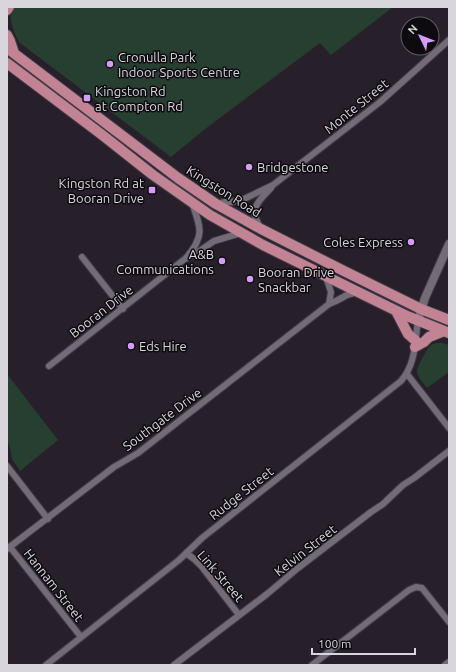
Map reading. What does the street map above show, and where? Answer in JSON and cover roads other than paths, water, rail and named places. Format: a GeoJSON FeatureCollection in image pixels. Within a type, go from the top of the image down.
{"type":"FeatureCollection","features":[{"type":"Feature","properties":{"kind":"main road"},"geometry":{"type":"LineString","coordinates":[[7,35],[10,41],[11,51]]}},
{"type":"Feature","properties":{"kind":"main road","name":"Kingston Road"},"geometry":{"type":"LineString","coordinates":[[11,51],[178,178],[216,204],[261,229],[421,309],[449,320]]}},
{"type":"Feature","properties":{"kind":"main road","name":"Kingston Road"},"geometry":{"type":"LineString","coordinates":[[7,63],[158,179],[210,215],[241,233],[325,276],[396,311],[447,332]]}},
{"type":"Feature","properties":{"kind":"main road"},"geometry":{"type":"LineString","coordinates":[[396,311],[408,334],[416,344],[424,342],[429,337],[447,332]]}},
{"type":"Feature","properties":{"kind":"street","name":"Monte Street"},"geometry":{"type":"LineString","coordinates":[[216,204],[244,199],[273,185],[380,102],[449,40]]}},
{"type":"Feature","properties":{"kind":"street","name":"Monte Street"},"geometry":{"type":"LineString","coordinates":[[261,229],[255,217],[255,210],[258,203],[273,185]]}},
{"type":"Feature","properties":{"kind":"street","name":"Booran Drive"},"geometry":{"type":"LineString","coordinates":[[49,366],[186,258],[196,246],[199,232],[198,220],[192,203]]}},
{"type":"Feature","properties":{"kind":"street","name":"Booran Drive"},"geometry":{"type":"LineString","coordinates":[[186,258],[214,241],[241,233]]}},
{"type":"Feature","properties":{"kind":"street"},"geometry":{"type":"LineString","coordinates":[[418,320],[421,309],[449,244]]}},
{"type":"Feature","properties":{"kind":"street"},"geometry":{"type":"LineString","coordinates":[[82,257],[123,309]]}},
{"type":"Feature","properties":{"kind":"street"},"geometry":{"type":"LineString","coordinates":[[325,276],[331,292],[329,304]]}},
{"type":"Feature","properties":{"kind":"street","name":"Southgate Drive"},"geometry":{"type":"LineString","coordinates":[[8,548],[48,519],[114,467],[138,453],[329,304],[347,295],[358,292]]}},
{"type":"Feature","properties":{"kind":"street","name":"Rudge Street"},"geometry":{"type":"LineString","coordinates":[[46,665],[179,560],[202,538],[395,386],[407,374],[413,358],[418,320]]}},
{"type":"Feature","properties":{"kind":"street"},"geometry":{"type":"LineString","coordinates":[[407,374],[449,428]]}},
{"type":"Feature","properties":{"kind":"street","name":"Kelvin Street"},"geometry":{"type":"LineString","coordinates":[[174,665],[278,586],[298,568],[383,504],[403,485],[449,451]]}},
{"type":"Feature","properties":{"kind":"street"},"geometry":{"type":"LineString","coordinates":[[7,466],[48,519]]}},
{"type":"Feature","properties":{"kind":"street","name":"Hannam Street"},"geometry":{"type":"LineString","coordinates":[[8,548],[81,637]]}},
{"type":"Feature","properties":{"kind":"street","name":"Link Street"},"geometry":{"type":"LineString","coordinates":[[186,553],[202,567],[239,615]]}},
{"type":"Feature","properties":{"kind":"street"},"geometry":{"type":"LineString","coordinates":[[312,665],[409,590],[416,587],[422,588],[449,622]]}},
{"type":"Feature","properties":{"kind":"street"},"geometry":{"type":"LineString","coordinates":[[445,665],[449,662]]}},
{"type":"Feature","properties":{"kind":"place","name":"Cronulla Park Indoor Sports Centre"},"geometry":{"type":"Point","coordinates":[110,64]}},
{"type":"Feature","properties":{"kind":"place","name":"Kingston Rd at Compton Rd"},"geometry":{"type":"Point","coordinates":[87,98]}},
{"type":"Feature","properties":{"kind":"place","name":"Bridgestone"},"geometry":{"type":"Point","coordinates":[249,167]}},
{"type":"Feature","properties":{"kind":"place","name":"Kingston Rd at Booran Drive"},"geometry":{"type":"Point","coordinates":[152,190]}},
{"type":"Feature","properties":{"kind":"place","name":"Coles Express"},"geometry":{"type":"Point","coordinates":[411,242]}},
{"type":"Feature","properties":{"kind":"place","name":"A&B Communications"},"geometry":{"type":"Point","coordinates":[222,261]}},
{"type":"Feature","properties":{"kind":"place","name":"Booran Drive Snackbar"},"geometry":{"type":"Point","coordinates":[250,279]}},
{"type":"Feature","properties":{"kind":"place","name":"Eds Hire"},"geometry":{"type":"Point","coordinates":[131,346]}}]}
